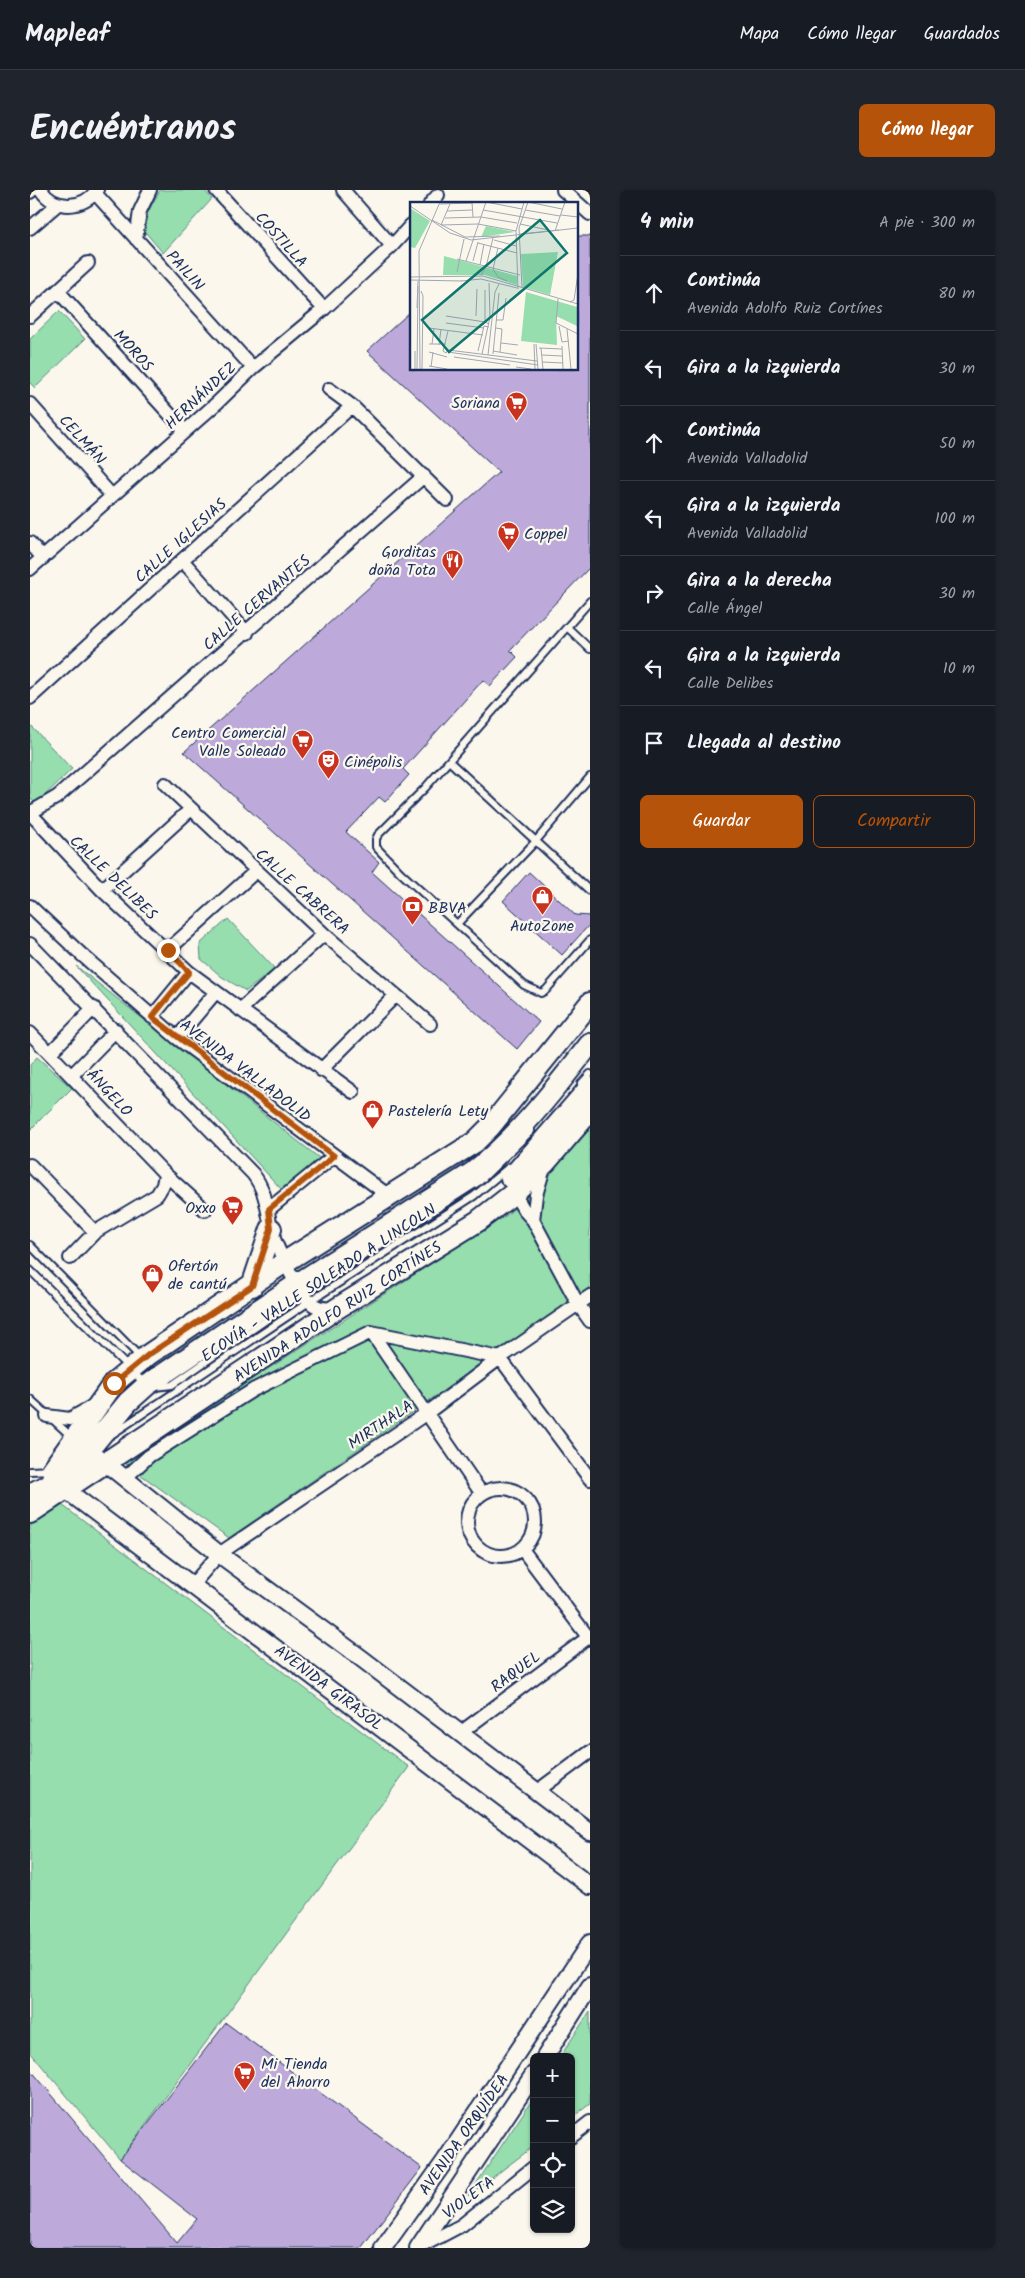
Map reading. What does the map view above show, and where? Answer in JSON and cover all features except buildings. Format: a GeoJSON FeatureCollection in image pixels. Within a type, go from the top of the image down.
{"type":"FeatureCollection","features":[{"type":"Feature","properties":{"kind":"main road"},"geometry":{"type":"LineString","coordinates":[[45,1485],[72,1438],[114,1383],[135,1365],[285,1262],[461,1152],[484,1133],[590,1003]]}},
{"type":"Feature","properties":{"kind":"main road"},"geometry":{"type":"LineString","coordinates":[[316,1301],[440,1194],[498,1153],[518,1133],[590,1044]]}},
{"type":"Feature","properties":{"kind":"main road"},"geometry":{"type":"LineString","coordinates":[[316,1301],[476,1205],[509,1180],[590,1086]]}},
{"type":"Feature","properties":{"kind":"main road"},"geometry":{"type":"LineString","coordinates":[[96,1456],[111,1420],[148,1385],[316,1301],[464,1222],[502,1194],[543,1156],[590,1100]]}},
{"type":"Feature","properties":{"kind":"main road","name":"AVENIDA ADOLFO RUIZ CORTÍNES"},"geometry":{"type":"LineString","coordinates":[[45,1485],[96,1456],[316,1301],[478,1220],[519,1188],[546,1162],[590,1111]]}},
{"type":"Feature","properties":{"kind":"main road"},"geometry":{"type":"LineString","coordinates":[[252,1286],[271,1229]]}},
{"type":"Feature","properties":{"kind":"street"},"geometry":{"type":"LineString","coordinates":[[41,190],[50,200],[58,204],[78,204],[96,191]]}},
{"type":"Feature","properties":{"kind":"street","name":"COSTILLA"},"geometry":{"type":"LineString","coordinates":[[216,190],[324,309]]}},
{"type":"Feature","properties":{"kind":"street"},"geometry":{"type":"LineString","coordinates":[[343,190],[392,246]]}},
{"type":"Feature","properties":{"kind":"street"},"geometry":{"type":"LineString","coordinates":[[563,190],[576,202]]}},
{"type":"Feature","properties":{"kind":"street","name":"PAILIN"},"geometry":{"type":"LineString","coordinates":[[96,191],[136,239],[253,368]]}},
{"type":"Feature","properties":{"kind":"street"},"geometry":{"type":"LineString","coordinates":[[136,239],[140,211],[147,191]]}},
{"type":"Feature","properties":{"kind":"street"},"geometry":{"type":"LineString","coordinates":[[578,203],[590,214]]}},
{"type":"Feature","properties":{"kind":"street"},"geometry":{"type":"LineString","coordinates":[[30,228],[58,204]]}},
{"type":"Feature","properties":{"kind":"street","name":"HERNÁNDEZ"},"geometry":{"type":"LineString","coordinates":[[30,569],[253,368],[324,309],[392,246],[410,226]]}},
{"type":"Feature","properties":{"kind":"street"},"geometry":{"type":"LineString","coordinates":[[31,312],[58,291],[88,263]]}},
{"type":"Feature","properties":{"kind":"street","name":"MOROS"},"geometry":{"type":"LineString","coordinates":[[58,291],[185,431]]}},
{"type":"Feature","properties":{"kind":"street"},"geometry":{"type":"LineString","coordinates":[[329,389],[352,406],[447,500]]}},
{"type":"Feature","properties":{"kind":"street","name":"CELMÁN"},"geometry":{"type":"LineString","coordinates":[[30,404],[112,496]]}},
{"type":"Feature","properties":{"kind":"street","name":"CALLE IGLESIAS"},"geometry":{"type":"LineString","coordinates":[[30,698],[352,406]]}},
{"type":"Feature","properties":{"kind":"street","name":"CALLE CERVANTES"},"geometry":{"type":"LineString","coordinates":[[30,813],[57,798],[424,476]]}},
{"type":"Feature","properties":{"kind":"street"},"geometry":{"type":"LineString","coordinates":[[30,543],[43,558]]}},
{"type":"Feature","properties":{"kind":"street"},"geometry":{"type":"LineString","coordinates":[[182,560],[246,633]]}},
{"type":"Feature","properties":{"kind":"street","name":"CALLE CABRERA"},"geometry":{"type":"LineString","coordinates":[[165,784],[190,810],[324,934],[430,1024]]}},
{"type":"Feature","properties":{"kind":"street"},"geometry":{"type":"LineString","coordinates":[[102,890],[190,810]]}},
{"type":"Feature","properties":{"kind":"street","name":"CALLE DELIBES"},"geometry":{"type":"LineString","coordinates":[[30,813],[102,890],[168,950],[189,972],[215,993],[353,1092]]}},
{"type":"Feature","properties":{"kind":"street"},"geometry":{"type":"LineString","coordinates":[[168,950],[256,871]]}},
{"type":"Feature","properties":{"kind":"street","name":"AVENIDA VALLADOLID"},"geometry":{"type":"LineString","coordinates":[[30,906],[177,1038],[389,1196]]}},
{"type":"Feature","properties":{"kind":"street"},"geometry":{"type":"LineString","coordinates":[[240,1010],[324,934]]}},
{"type":"Feature","properties":{"kind":"street"},"geometry":{"type":"LineString","coordinates":[[30,944],[116,1030],[253,1174],[260,1184],[269,1209],[271,1229],[285,1262],[316,1301]]}},
{"type":"Feature","properties":{"kind":"street"},"geometry":{"type":"LineString","coordinates":[[152,1017],[189,972]]}},
{"type":"Feature","properties":{"kind":"street"},"geometry":{"type":"LineString","coordinates":[[177,1038],[215,993]]}},
{"type":"Feature","properties":{"kind":"street"},"geometry":{"type":"LineString","coordinates":[[321,1070],[395,996]]}},
{"type":"Feature","properties":{"kind":"street"},"geometry":{"type":"LineString","coordinates":[[50,1053],[94,1008]]}},
{"type":"Feature","properties":{"kind":"street"},"geometry":{"type":"LineString","coordinates":[[72,1075],[116,1030]]}},
{"type":"Feature","properties":{"kind":"street","name":"ÁNGELO"},"geometry":{"type":"LineString","coordinates":[[30,1033],[165,1174],[205,1210]]}},
{"type":"Feature","properties":{"kind":"street"},"geometry":{"type":"LineString","coordinates":[[269,1209],[334,1156]]}},
{"type":"Feature","properties":{"kind":"street"},"geometry":{"type":"LineString","coordinates":[[533,1220],[536,1195],[546,1162]]}},
{"type":"Feature","properties":{"kind":"street"},"geometry":{"type":"LineString","coordinates":[[30,1165],[95,1232]]}},
{"type":"Feature","properties":{"kind":"street"},"geometry":{"type":"LineString","coordinates":[[70,1258],[95,1232],[157,1195],[163,1185],[165,1174]]}},
{"type":"Feature","properties":{"kind":"street"},"geometry":{"type":"LineString","coordinates":[[519,1188],[524,1210],[533,1220],[578,1304],[590,1321]]}},
{"type":"Feature","properties":{"kind":"street","name":"MIRTHALA"},"geometry":{"type":"LineString","coordinates":[[192,1584],[219,1554],[427,1413],[500,1358],[590,1296]]}},
{"type":"Feature","properties":{"kind":"street"},"geometry":{"type":"LineString","coordinates":[[124,1478],[149,1456],[252,1390],[371,1332],[500,1358],[590,1479]]}},
{"type":"Feature","properties":{"kind":"street"},"geometry":{"type":"LineString","coordinates":[[371,1332],[482,1494]]}},
{"type":"Feature","properties":{"kind":"street"},"geometry":{"type":"LineString","coordinates":[[47,1416],[70,1419],[92,1407],[105,1394]]}},
{"type":"Feature","properties":{"kind":"street"},"geometry":{"type":"LineString","coordinates":[[72,1438],[219,1554],[361,1658],[590,1832]]}},
{"type":"Feature","properties":{"kind":"street","name":"AVENIDA GIRASOL"},"geometry":{"type":"LineString","coordinates":[[45,1485],[192,1584],[590,1886]]}},
{"type":"Feature","properties":{"kind":"street"},"geometry":{"type":"LineString","coordinates":[[509,1489],[518,1492],[531,1506],[535,1524],[533,1534],[522,1549],[511,1555],[499,1556],[487,1554],[474,1542],[467,1526],[468,1513],[473,1502],[482,1494],[490,1490],[509,1489]]}},
{"type":"Feature","properties":{"kind":"street"},"geometry":{"type":"LineString","coordinates":[[522,1549],[589,1636]]}},
{"type":"Feature","properties":{"kind":"street","name":"RAQUEL"},"geometry":{"type":"LineString","coordinates":[[460,1733],[589,1636]]}},
{"type":"Feature","properties":{"kind":"street"},"geometry":{"type":"LineString","coordinates":[[536,1792],[590,1752]]}},
{"type":"Feature","properties":{"kind":"street","name":"AVENIDA ORQUÍDEA"},"geometry":{"type":"LineString","coordinates":[[383,2248],[446,2161],[590,1943]]}},
{"type":"Feature","properties":{"kind":"street"},"geometry":{"type":"LineString","coordinates":[[548,2053],[590,1986]]}},
{"type":"Feature","properties":{"kind":"street","name":"AVENIDA ORQUÍDEA"},"geometry":{"type":"LineString","coordinates":[[418,2248],[530,2080]]}},
{"type":"Feature","properties":{"kind":"street"},"geometry":{"type":"LineString","coordinates":[[575,2134],[590,2122]]}},
{"type":"Feature","properties":{"kind":"street"},"geometry":{"type":"LineString","coordinates":[[446,2161],[466,2176]]}},
{"type":"Feature","properties":{"kind":"street","name":"VIOLETA"},"geometry":{"type":"LineString","coordinates":[[418,2248],[462,2225],[530,2170]]}},
{"type":"Feature","properties":{"kind":"lane"},"geometry":{"type":"LineString","coordinates":[[590,600],[449,761],[378,835],[375,843],[376,847],[401,873],[524,985],[541,993],[590,940]]}},
{"type":"Feature","properties":{"kind":"lane"},"geometry":{"type":"LineString","coordinates":[[567,627],[590,649]]}},
{"type":"Feature","properties":{"kind":"lane"},"geometry":{"type":"LineString","coordinates":[[449,761],[590,891]]}},
{"type":"Feature","properties":{"kind":"lane"},"geometry":{"type":"LineString","coordinates":[[457,924],[535,842],[590,777]]}},
{"type":"Feature","properties":{"kind":"lane","name":"ECOVÍA - VALLE SOLEADO A LINCOLN"},"geometry":{"type":"LineString","coordinates":[[96,1456],[316,1301],[474,1196],[534,1143],[590,1074]]}},
{"type":"Feature","properties":{"kind":"lane"},"geometry":{"type":"LineString","coordinates":[[316,1301],[480,1182],[536,1125]]}},
{"type":"Feature","properties":{"kind":"lane"},"geometry":{"type":"LineString","coordinates":[[30,1245],[135,1365],[140,1382],[148,1385]]}},
{"type":"Feature","properties":{"kind":"lane"},"geometry":{"type":"LineString","coordinates":[[30,1270],[135,1365]]}},
{"type":"Feature","properties":{"kind":"lane"},"geometry":{"type":"LineString","coordinates":[[30,1399],[72,1438]]}},
{"type":"Feature","properties":{"kind":"green space"},"geometry":{"type":"Polygon","coordinates":[[[160,190],[204,190],[212,199],[163,253],[140,226],[160,190]]]}},
{"type":"Feature","properties":{"kind":"green space"},"geometry":{"type":"Polygon","coordinates":[[[59,311],[85,339],[35,388],[30,383],[30,339],[59,311]]]}},
{"type":"Feature","properties":{"kind":"green space"},"geometry":{"type":"Polygon","coordinates":[[[30,725],[72,769],[36,804],[30,798],[30,725]]]}},
{"type":"Feature","properties":{"kind":"green space"},"geometry":{"type":"Polygon","coordinates":[[[228,919],[275,969],[246,991],[222,977],[201,959],[200,944],[228,919]]]}},
{"type":"Feature","properties":{"kind":"green space"},"geometry":{"type":"Polygon","coordinates":[[[76,966],[323,1161],[282,1190],[76,966]]]}},
{"type":"Feature","properties":{"kind":"green space"},"geometry":{"type":"Polygon","coordinates":[[[37,1057],[72,1088],[30,1130],[30,1065],[37,1057]]]}},
{"type":"Feature","properties":{"kind":"green space"},"geometry":{"type":"Polygon","coordinates":[[[590,1124],[590,1290],[229,1538],[123,1462],[507,1215],[536,1188],[590,1124]]]}},
{"type":"Feature","properties":{"kind":"green space"},"geometry":{"type":"Polygon","coordinates":[[[62,1505],[409,1767],[120,2159],[30,2052],[30,1526],[62,1505]]]}},
{"type":"Feature","properties":{"kind":"green space"},"geometry":{"type":"Polygon","coordinates":[[[590,2011],[590,2104],[575,2115],[575,2053],[563,2053],[590,2011]]]}},
{"type":"Feature","properties":{"kind":"green space"},"geometry":{"type":"Polygon","coordinates":[[[530,2103],[530,2149],[468,2196],[530,2103]]]}},
{"type":"Feature","properties":{"kind":"place","name":"Soriana"},"geometry":{"type":"Point","coordinates":[516,421]}},
{"type":"Feature","properties":{"kind":"place","name":"Coppel"},"geometry":{"type":"Point","coordinates":[508,552]}},
{"type":"Feature","properties":{"kind":"place","name":"Gorditas doña Tota"},"geometry":{"type":"Point","coordinates":[452,579]}},
{"type":"Feature","properties":{"kind":"place","name":"Centro Comercial Valle Soleado"},"geometry":{"type":"Point","coordinates":[302,760]}},
{"type":"Feature","properties":{"kind":"place","name":"Cinépolis"},"geometry":{"type":"Point","coordinates":[328,780]}},
{"type":"Feature","properties":{"kind":"place","name":"AutoZone"},"geometry":{"type":"Point","coordinates":[542,915]}},
{"type":"Feature","properties":{"kind":"place","name":"BBVA"},"geometry":{"type":"Point","coordinates":[412,926]}},
{"type":"Feature","properties":{"kind":"place","name":"Pastelería Lety"},"geometry":{"type":"Point","coordinates":[372,1129]}},
{"type":"Feature","properties":{"kind":"place","name":"Oxxo"},"geometry":{"type":"Point","coordinates":[232,1226]}},
{"type":"Feature","properties":{"kind":"place","name":"Ofertón de cantú"},"geometry":{"type":"Point","coordinates":[152,1293]}},
{"type":"Feature","properties":{"kind":"place","name":"Mi Tienda del Ahorro"},"geometry":{"type":"Point","coordinates":[245,2091]}},
{"type":"Feature","properties":{"kind":"route"},"geometry":{"type":"LineString","coordinates":[[114,1383],[148,1355],[252,1286],[271,1229],[269,1209],[334,1156],[177,1038],[152,1017],[189,972],[168,950]]}}]}
